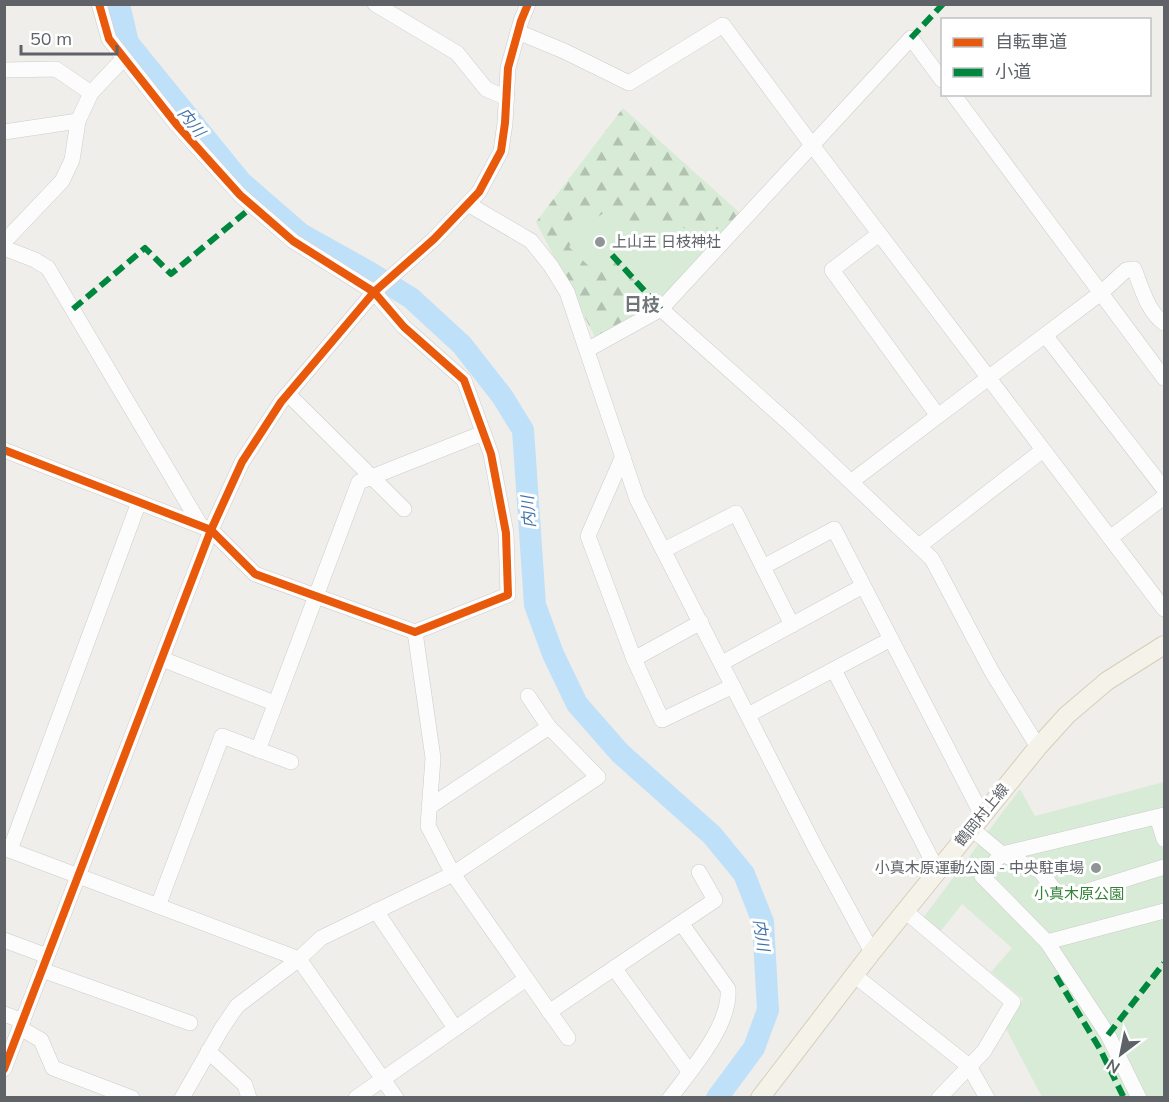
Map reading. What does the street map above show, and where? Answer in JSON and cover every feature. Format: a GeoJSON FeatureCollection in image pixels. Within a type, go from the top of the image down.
{"type":"FeatureCollection","features":[{"type":"Feature","properties":{"kind":"main road","name":"鶴岡村上線"},"geometry":{"type":"LineString","coordinates":[[760,1098],[872,952],[1038,747],[1067,715],[1107,681],[1164,645]]}},
{"type":"Feature","properties":{"kind":"street"},"geometry":{"type":"LineString","coordinates":[[4,248],[35,260],[48,268],[206,528],[255,574],[415,632],[508,595],[506,533],[491,454],[464,380],[404,327],[374,292],[293,241],[240,195],[177,125],[109,39],[99,4]]}},
{"type":"Feature","properties":{"kind":"street"},"geometry":{"type":"LineString","coordinates":[[375,4],[457,53],[486,89],[507,98]]}},
{"type":"Feature","properties":{"kind":"street"},"geometry":{"type":"LineString","coordinates":[[4,1069],[162,659],[206,528],[242,462],[288,394],[374,292],[411,260],[479,192],[501,151],[508,68],[528,4]]}},
{"type":"Feature","properties":{"kind":"street"},"geometry":{"type":"LineString","coordinates":[[518,32],[564,51],[629,83],[723,26],[1164,609]]}},
{"type":"Feature","properties":{"kind":"street"},"geometry":{"type":"LineString","coordinates":[[587,350],[661,309],[911,38],[941,79]]}},
{"type":"Feature","properties":{"kind":"street"},"geometry":{"type":"LineString","coordinates":[[4,242],[62,181],[72,160],[78,121],[91,93],[124,58]]}},
{"type":"Feature","properties":{"kind":"street"},"geometry":{"type":"LineString","coordinates":[[4,70],[56,69],[91,93]]}},
{"type":"Feature","properties":{"kind":"street"},"geometry":{"type":"LineString","coordinates":[[955,96],[1164,378]]}},
{"type":"Feature","properties":{"kind":"street"},"geometry":{"type":"LineString","coordinates":[[4,132],[78,121]]}},
{"type":"Feature","properties":{"kind":"street"},"geometry":{"type":"LineString","coordinates":[[468,204],[531,241],[551,266],[567,292],[637,499],[815,847],[872,952]]}},
{"type":"Feature","properties":{"kind":"street"},"geometry":{"type":"LineString","coordinates":[[879,234],[832,270],[938,416]]}},
{"type":"Feature","properties":{"kind":"street"},"geometry":{"type":"LineString","coordinates":[[852,481],[1102,292],[1126,270],[1134,269],[1146,299],[1157,318],[1164,323]]}},
{"type":"Feature","properties":{"kind":"street"},"geometry":{"type":"LineString","coordinates":[[661,309],[852,481],[932,559],[992,672],[1038,747]]}},
{"type":"Feature","properties":{"kind":"street"},"geometry":{"type":"LineString","coordinates":[[1045,335],[1164,489]]}},
{"type":"Feature","properties":{"kind":"street"},"geometry":{"type":"LineString","coordinates":[[288,394],[404,509]]}},
{"type":"Feature","properties":{"kind":"street"},"geometry":{"type":"LineString","coordinates":[[258,750],[359,482],[483,433]]}},
{"type":"Feature","properties":{"kind":"street"},"geometry":{"type":"LineString","coordinates":[[4,450],[206,528]]}},
{"type":"Feature","properties":{"kind":"street"},"geometry":{"type":"LineString","coordinates":[[919,546],[1043,450]]}},
{"type":"Feature","properties":{"kind":"street"},"geometry":{"type":"LineString","coordinates":[[623,456],[588,536],[634,659],[662,720],[733,686]]}},
{"type":"Feature","properties":{"kind":"street"},"geometry":{"type":"LineString","coordinates":[[1110,538],[1164,497]]}},
{"type":"Feature","properties":{"kind":"street"},"geometry":{"type":"LineString","coordinates":[[139,502],[7,849],[299,959],[396,1098]]}},
{"type":"Feature","properties":{"kind":"street"},"geometry":{"type":"LineString","coordinates":[[664,550],[736,513],[792,624]]}},
{"type":"Feature","properties":{"kind":"street"},"geometry":{"type":"LineString","coordinates":[[763,567],[834,530],[891,639],[977,822],[1002,854],[1040,871],[1056,892],[1075,895],[1164,867]]}},
{"type":"Feature","properties":{"kind":"street"},"geometry":{"type":"LineString","coordinates":[[722,663],[863,586]]}},
{"type":"Feature","properties":{"kind":"street"},"geometry":{"type":"LineString","coordinates":[[634,659],[701,622]]}},
{"type":"Feature","properties":{"kind":"street"},"geometry":{"type":"LineString","coordinates":[[415,632],[433,758],[428,826],[453,873],[568,1038]]}},
{"type":"Feature","properties":{"kind":"street"},"geometry":{"type":"LineString","coordinates":[[748,715],[891,639]]}},
{"type":"Feature","properties":{"kind":"street"},"geometry":{"type":"LineString","coordinates":[[162,659],[274,703]]}},
{"type":"Feature","properties":{"kind":"street"},"geometry":{"type":"LineString","coordinates":[[834,670],[937,870]]}},
{"type":"Feature","properties":{"kind":"street"},"geometry":{"type":"LineString","coordinates":[[182,1098],[208,1051],[237,1006],[299,959],[321,938],[453,873],[598,777],[549,727],[528,696]]}},
{"type":"Feature","properties":{"kind":"street"},"geometry":{"type":"LineString","coordinates":[[429,807],[549,727]]}},
{"type":"Feature","properties":{"kind":"street"},"geometry":{"type":"LineString","coordinates":[[158,906],[222,736],[291,762]]}},
{"type":"Feature","properties":{"kind":"street"},"geometry":{"type":"LineString","coordinates":[[1139,1098],[1108,1035],[1047,942],[982,876],[1002,854],[1161,816],[1164,839]]}},
{"type":"Feature","properties":{"kind":"street"},"geometry":{"type":"LineString","coordinates":[[549,1012],[715,900],[699,872]]}},
{"type":"Feature","properties":{"kind":"street"},"geometry":{"type":"LineString","coordinates":[[376,911],[455,1028]]}},
{"type":"Feature","properties":{"kind":"street"},"geometry":{"type":"LineString","coordinates":[[905,911],[1013,1002],[984,1051],[939,1098]]}},
{"type":"Feature","properties":{"kind":"street"},"geometry":{"type":"LineString","coordinates":[[1047,942],[1164,911]]}},
{"type":"Feature","properties":{"kind":"street"},"geometry":{"type":"LineString","coordinates":[[670,1098],[702,1053],[722,1020],[729,1001],[728,989],[681,923]]}},
{"type":"Feature","properties":{"kind":"street"},"geometry":{"type":"LineString","coordinates":[[4,940],[45,963],[190,1023]]}},
{"type":"Feature","properties":{"kind":"street"},"geometry":{"type":"LineString","coordinates":[[614,968],[689,1071]]}},
{"type":"Feature","properties":{"kind":"street"},"geometry":{"type":"LineString","coordinates":[[854,975],[969,1066],[987,1098]]}},
{"type":"Feature","properties":{"kind":"street"},"geometry":{"type":"LineString","coordinates":[[356,1098],[526,979]]}},
{"type":"Feature","properties":{"kind":"street"},"geometry":{"type":"LineString","coordinates":[[4,1014],[41,1041],[53,1068],[101,1092],[132,1098]]}},
{"type":"Feature","properties":{"kind":"street"},"geometry":{"type":"LineString","coordinates":[[208,1051],[245,1085],[249,1098]]}},
{"type":"Feature","properties":{"kind":"green space"},"geometry":{"type":"Polygon","coordinates":[[[623,108],[741,214],[728,229],[676,228],[655,217],[633,235],[607,211],[590,222],[580,210],[569,223],[578,234],[569,247],[597,274],[615,259],[654,302],[596,339],[536,222],[623,108]]]}},
{"type":"Feature","properties":{"kind":"green space"},"geometry":{"type":"Polygon","coordinates":[[[623,116],[736,216],[654,308],[598,333],[540,222],[623,116]]]}},
{"type":"Feature","properties":{"kind":"green space","name":"小真木原公園"},"geometry":{"type":"Polygon","coordinates":[[[1164,782],[1164,1097],[1042,1097],[1004,1025],[1023,999],[991,972],[1012,948],[962,904],[940,932],[923,918],[1020,789],[1035,816],[1164,782]]]}},
{"type":"Feature","properties":{"kind":"waterway","name":"内川"},"geometry":{"type":"LineString","coordinates":[[119,4],[128,43],[241,182],[301,234],[411,298],[462,345],[502,396],[523,430],[535,605],[553,654],[577,704],[620,753],[712,835],[744,874],[763,922],[768,1010],[754,1048],[717,1098]]}},
{"type":"Feature","properties":{"kind":"marked path"},"geometry":{"type":"LineString","coordinates":[[911,38],[943,4]]}},
{"type":"Feature","properties":{"kind":"marked path"},"geometry":{"type":"LineString","coordinates":[[73,309],[145,248],[171,274],[252,207]]}},
{"type":"Feature","properties":{"kind":"marked path"},"geometry":{"type":"LineString","coordinates":[[612,255],[661,309]]}},
{"type":"Feature","properties":{"kind":"marked path"},"geometry":{"type":"LineString","coordinates":[[1108,1035],[1164,963]]}},
{"type":"Feature","properties":{"kind":"marked path"},"geometry":{"type":"LineString","coordinates":[[1056,976],[1100,1049],[1124,1098]]}},
{"type":"Feature","properties":{"kind":"cycle path"},"geometry":{"type":"LineString","coordinates":[[4,450],[211,530],[255,574],[415,632],[508,595],[506,533],[491,454],[464,380],[404,327],[374,292],[293,241],[240,195],[177,125],[109,39],[99,4]]}},
{"type":"Feature","properties":{"kind":"cycle path"},"geometry":{"type":"LineString","coordinates":[[4,1069],[211,530],[242,462],[281,402],[374,292],[434,239],[479,192],[501,151],[508,68],[528,4]]}},
{"type":"Feature","properties":{"kind":"place","name":"上山王 日枝神社"},"geometry":{"type":"Point","coordinates":[600,242]}},
{"type":"Feature","properties":{"kind":"place","name":"小真木原運動公園 - 中央駐車場"},"geometry":{"type":"Point","coordinates":[1096,868]}},
{"type":"Feature","properties":{"kind":"district","name":"日枝"},"geometry":{"type":"Point","coordinates":[642,305]}}]}
